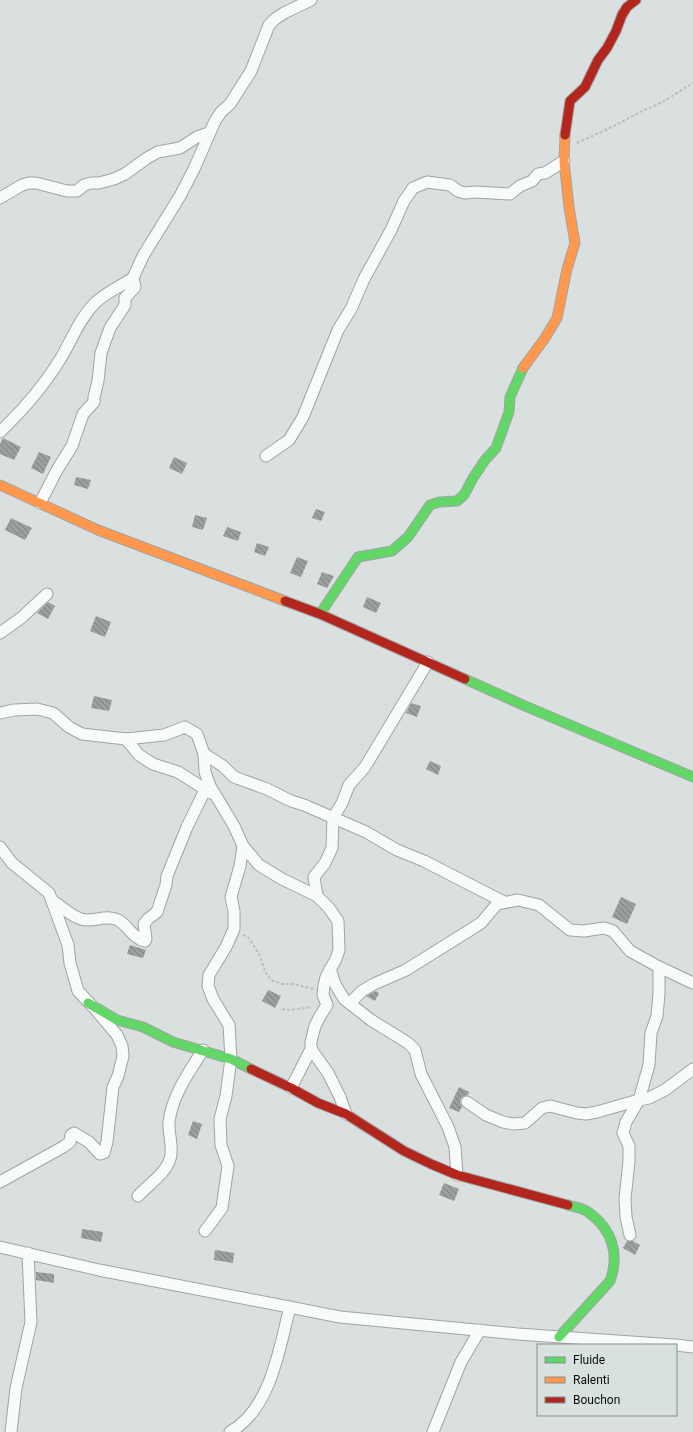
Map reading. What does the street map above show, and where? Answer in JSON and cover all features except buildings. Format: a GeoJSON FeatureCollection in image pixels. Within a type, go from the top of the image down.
{"type":"FeatureCollection","features":[{"type":"Feature","properties":{"kind":"street"},"geometry":{"type":"LineString","coordinates":[[0,432],[19,414],[42,386],[94,304],[133,278],[143,256],[180,196],[194,169],[215,121],[221,112],[230,104],[251,71],[269,25],[284,13],[311,0]]}},
{"type":"Feature","properties":{"kind":"street"},"geometry":{"type":"LineString","coordinates":[[320,614],[358,557],[366,554],[392,551],[397,548],[414,530],[430,505],[440,502],[457,501],[462,498],[485,460],[496,448],[509,412],[510,397],[523,368],[545,338],[557,318],[567,269],[575,243],[564,161],[564,145],[570,102],[585,87],[598,60],[607,48],[616,31],[622,15],[627,7],[636,0]]}},
{"type":"Feature","properties":{"kind":"street"},"geometry":{"type":"LineString","coordinates":[[0,198],[22,185],[29,183],[36,183],[67,191],[77,191],[84,185],[114,179],[125,174],[158,152],[180,148],[197,137],[209,133]]}},
{"type":"Feature","properties":{"kind":"street"},"geometry":{"type":"LineString","coordinates":[[266,456],[289,440],[303,417],[338,330],[351,309],[364,279],[391,230],[404,201],[413,188],[427,182],[450,185],[458,191],[465,193],[475,192],[510,194],[520,186],[532,181],[538,174],[546,173],[564,161]]}},
{"type":"Feature","properties":{"kind":"street"},"geometry":{"type":"LineString","coordinates":[[40,503],[57,470],[72,446],[83,414],[94,402],[101,353],[110,328],[125,306],[125,298],[135,287],[133,278]]}},
{"type":"Feature","properties":{"kind":"street"},"geometry":{"type":"LineString","coordinates":[[0,485],[98,530],[320,614],[693,778]]}},
{"type":"Feature","properties":{"kind":"street"},"geometry":{"type":"LineString","coordinates":[[0,633],[21,618],[47,594]]}},
{"type":"Feature","properties":{"kind":"street"},"geometry":{"type":"LineString","coordinates":[[317,896],[314,877],[325,863],[332,848],[333,818],[342,803],[349,785],[365,767],[428,662]]}},
{"type":"Feature","properties":{"kind":"street"},"geometry":{"type":"LineString","coordinates":[[0,713],[14,710],[37,709],[53,713],[69,727],[82,734],[126,739],[164,735],[184,727],[197,734],[204,754],[205,772],[210,786],[234,826],[243,846],[259,865],[282,880],[317,896],[329,908],[338,921],[339,950],[336,959],[326,976],[323,995],[327,1005],[315,1026],[311,1049],[291,1088]]}},
{"type":"Feature","properties":{"kind":"street"},"geometry":{"type":"LineString","coordinates":[[126,739],[139,755],[153,764],[178,772],[205,790],[216,795]]}},
{"type":"Feature","properties":{"kind":"street"},"geometry":{"type":"LineString","coordinates":[[204,754],[223,766],[234,777],[279,794],[291,801],[304,805],[366,832],[397,850],[424,861],[504,902]]}},
{"type":"Feature","properties":{"kind":"street"},"geometry":{"type":"LineString","coordinates":[[52,900],[81,919],[93,920],[107,917],[118,920],[140,940],[145,941],[144,924],[148,918],[157,912],[166,885],[167,876],[187,827],[205,790]]}},
{"type":"Feature","properties":{"kind":"street"},"geometry":{"type":"LineString","coordinates":[[205,1232],[222,1208],[228,1166],[221,1145],[220,1119],[226,1096],[231,1059],[230,1025],[213,999],[208,986],[209,974],[226,947],[234,929],[234,911],[231,897],[238,874],[243,846]]}},
{"type":"Feature","properties":{"kind":"street"},"geometry":{"type":"LineString","coordinates":[[0,847],[12,863],[49,894],[68,945],[70,963],[78,991],[96,1010],[116,1035],[122,1046],[123,1056],[118,1076],[113,1087],[107,1142],[104,1153],[100,1154],[88,1142],[74,1133],[71,1135],[70,1142],[63,1147],[0,1182]]}},
{"type":"Feature","properties":{"kind":"street"},"geometry":{"type":"LineString","coordinates":[[350,1003],[362,991],[406,970],[481,923],[497,904],[518,900],[539,905],[570,930],[584,931],[604,928],[613,931],[630,951],[693,983]]}},
{"type":"Feature","properties":{"kind":"street"},"geometry":{"type":"LineString","coordinates":[[630,1235],[626,1217],[625,1198],[629,1146],[623,1133],[626,1122],[639,1100],[649,1065],[651,1033],[657,1016],[659,967]]}},
{"type":"Feature","properties":{"kind":"street"},"geometry":{"type":"LineString","coordinates":[[330,969],[335,984],[344,999],[371,1020],[408,1043],[415,1050],[421,1074],[448,1127],[455,1147],[457,1175]]}},
{"type":"Feature","properties":{"kind":"street"},"geometry":{"type":"LineString","coordinates":[[88,1003],[118,1020],[143,1027],[174,1042],[231,1059],[291,1088],[318,1103],[346,1114],[404,1151],[457,1175],[587,1211],[603,1225],[613,1243],[613,1274],[610,1281],[559,1337]]}},
{"type":"Feature","properties":{"kind":"street"},"geometry":{"type":"LineString","coordinates":[[311,1049],[328,1073],[340,1096],[346,1114]]}},
{"type":"Feature","properties":{"kind":"street"},"geometry":{"type":"LineString","coordinates":[[138,1196],[165,1170],[171,1158],[169,1122],[175,1099],[189,1072],[203,1050]]}},
{"type":"Feature","properties":{"kind":"street"},"geometry":{"type":"LineString","coordinates":[[467,1102],[486,1115],[503,1122],[513,1124],[526,1123],[542,1108],[550,1106],[586,1114],[649,1098],[665,1090],[693,1069]]}},
{"type":"Feature","properties":{"kind":"street"},"geometry":{"type":"LineString","coordinates":[[0,1247],[99,1270],[340,1317],[559,1337],[660,1344]]}},
{"type":"Feature","properties":{"kind":"street"},"geometry":{"type":"LineString","coordinates":[[11,1432],[16,1388],[31,1322],[28,1253]]}},
{"type":"Feature","properties":{"kind":"street"},"geometry":{"type":"LineString","coordinates":[[230,1432],[238,1428],[256,1409],[265,1392],[272,1376],[290,1307]]}},
{"type":"Feature","properties":{"kind":"street"},"geometry":{"type":"LineString","coordinates":[[433,1432],[461,1362],[480,1330]]}},
{"type":"Feature","properties":{"kind":"street"},"geometry":{"type":"LineString","coordinates":[[677,1345],[693,1347]]}},
{"type":"Feature","properties":{"kind":"path"},"geometry":{"type":"LineString","coordinates":[[564,145],[577,144],[612,128],[642,111],[662,103],[693,83]]}},
{"type":"Feature","properties":{"kind":"path"},"geometry":{"type":"LineString","coordinates":[[234,929],[248,938],[259,954],[266,973],[271,980],[282,984],[294,984],[311,988],[323,995]]}},
{"type":"Feature","properties":{"kind":"traffic: fast"},"geometry":{"type":"LineString","coordinates":[[320,614],[358,557],[392,551],[408,537],[430,505],[439,502],[457,501],[464,495],[485,460],[496,448],[509,412],[510,397],[523,368]]}},
{"type":"Feature","properties":{"kind":"traffic: fast"},"geometry":{"type":"LineString","coordinates":[[465,679],[693,777]]}},
{"type":"Feature","properties":{"kind":"traffic: fast"},"geometry":{"type":"LineString","coordinates":[[88,1003],[117,1020],[143,1027],[173,1042],[231,1059],[251,1069]]}},
{"type":"Feature","properties":{"kind":"traffic: fast"},"geometry":{"type":"LineString","coordinates":[[559,1337],[610,1281],[614,1261],[612,1243],[603,1226],[586,1211],[568,1205]]}},
{"type":"Feature","properties":{"kind":"traffic: slow"},"geometry":{"type":"LineString","coordinates":[[523,368],[545,338],[557,318],[567,269],[575,243],[564,161],[565,135]]}},
{"type":"Feature","properties":{"kind":"traffic: slow"},"geometry":{"type":"LineString","coordinates":[[0,485],[98,530],[285,601]]}},
{"type":"Feature","properties":{"kind":"traffic: jam"},"geometry":{"type":"LineString","coordinates":[[565,135],[570,101],[585,87],[598,60],[607,48],[616,31],[622,15],[627,7],[636,0]]}},
{"type":"Feature","properties":{"kind":"traffic: jam"},"geometry":{"type":"LineString","coordinates":[[285,601],[320,614],[465,679]]}},
{"type":"Feature","properties":{"kind":"traffic: jam"},"geometry":{"type":"LineString","coordinates":[[251,1069],[318,1103],[346,1114],[404,1151],[431,1164],[457,1175],[568,1205]]}}]}
